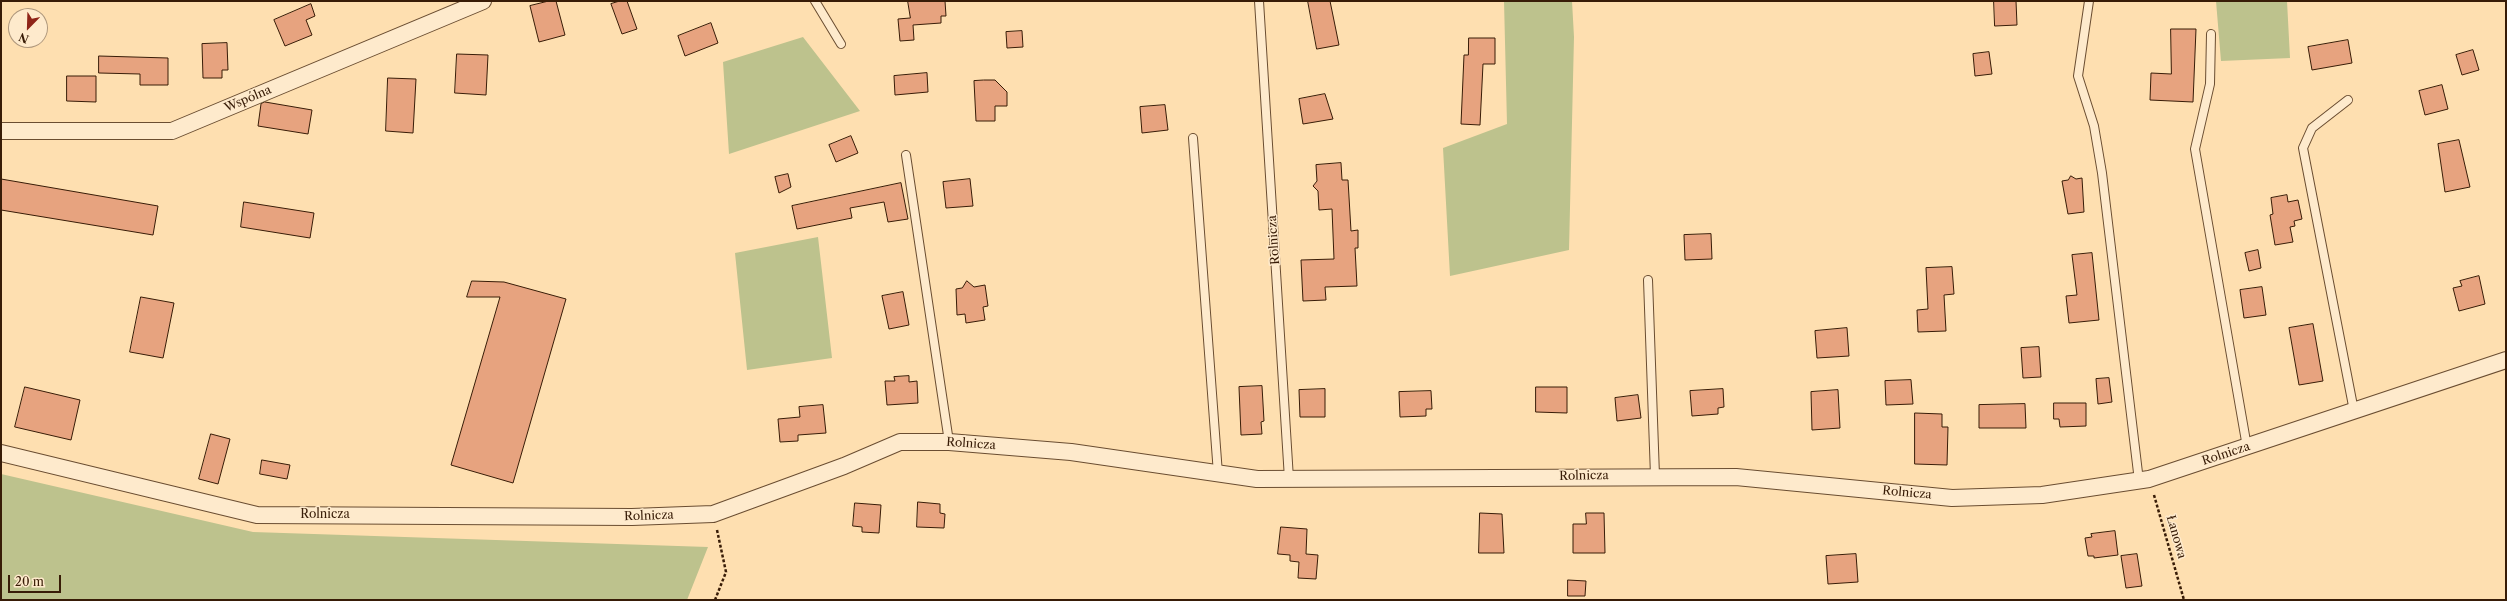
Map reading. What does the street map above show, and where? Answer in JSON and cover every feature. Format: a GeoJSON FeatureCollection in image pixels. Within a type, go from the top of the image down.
{"type":"FeatureCollection","features":[{"type":"Feature","properties":{"kind":"street","name":"Wspólna"},"geometry":{"type":"LineString","coordinates":[[1,131],[172,131],[482,1]]}},
{"type":"Feature","properties":{"kind":"street","name":"Rolnicza"},"geometry":{"type":"LineString","coordinates":[[1,453],[257,515],[632,517],[713,514],[844,466],[900,442],[949,442],[1070,452],[1257,479],[1655,476],[1736,477],[1952,498],[2042,495],[2144,480],[2506,360]]}},
{"type":"Feature","properties":{"kind":"lane"},"geometry":{"type":"LineString","coordinates":[[815,1],[841,44]]}},
{"type":"Feature","properties":{"kind":"lane","name":"Rolnicza"},"geometry":{"type":"LineString","coordinates":[[1259,1],[1288,479]]}},
{"type":"Feature","properties":{"kind":"lane"},"geometry":{"type":"LineString","coordinates":[[2089,1],[2078,76],[2094,126],[2102,173],[2144,480]]}},
{"type":"Feature","properties":{"kind":"lane"},"geometry":{"type":"LineString","coordinates":[[2211,34],[2210,84],[2195,149],[2247,446]]}},
{"type":"Feature","properties":{"kind":"lane"},"geometry":{"type":"LineString","coordinates":[[2348,100],[2312,128],[2303,148],[2354,411]]}},
{"type":"Feature","properties":{"kind":"lane"},"geometry":{"type":"LineString","coordinates":[[1193,138],[1218,474]]}},
{"type":"Feature","properties":{"kind":"lane"},"geometry":{"type":"LineString","coordinates":[[906,155],[949,442]]}},
{"type":"Feature","properties":{"kind":"lane"},"geometry":{"type":"LineString","coordinates":[[1648,280],[1655,476]]}},
{"type":"Feature","properties":{"kind":"path","name":"Łanowa"},"geometry":{"type":"LineString","coordinates":[[2144,480],[2184,600]]}},
{"type":"Feature","properties":{"kind":"path"},"geometry":{"type":"LineString","coordinates":[[713,514],[726,572],[715,600]]}},
{"type":"Feature","properties":{"kind":"green space"},"geometry":{"type":"Polygon","coordinates":[[[1504,1],[1572,1],[1574,37],[1569,250],[1450,276],[1443,148],[1507,124],[1504,1]]]}},
{"type":"Feature","properties":{"kind":"green space"},"geometry":{"type":"Polygon","coordinates":[[[2216,1],[2287,1],[2290,58],[2221,61],[2216,1]]]}},
{"type":"Feature","properties":{"kind":"green space"},"geometry":{"type":"Polygon","coordinates":[[[803,37],[860,111],[729,154],[723,62],[803,37]]]}},
{"type":"Feature","properties":{"kind":"green space"},"geometry":{"type":"Polygon","coordinates":[[[818,237],[832,358],[747,370],[735,253],[818,237]]]}},
{"type":"Feature","properties":{"kind":"green space"},"geometry":{"type":"Polygon","coordinates":[[[1,474],[253,532],[708,547],[687,600],[1,600],[1,474]]]}},
{"type":"Feature","properties":{"kind":"building"},"geometry":{"type":"Polygon","coordinates":[[[549,1],[556,1],[565,35],[539,42],[530,6],[549,1]]]}},
{"type":"Feature","properties":{"kind":"building"},"geometry":{"type":"Polygon","coordinates":[[[620,1],[627,1],[637,29],[622,34],[611,4],[620,1]]]}},
{"type":"Feature","properties":{"kind":"building"},"geometry":{"type":"Polygon","coordinates":[[[908,1],[945,1],[946,16],[941,16],[941,23],[913,25],[914,40],[900,41],[898,19],[910,18],[908,1]]]}},
{"type":"Feature","properties":{"kind":"building"},"geometry":{"type":"Polygon","coordinates":[[[1308,1],[1330,1],[1339,45],[1317,49],[1308,1]]]}},
{"type":"Feature","properties":{"kind":"building"},"geometry":{"type":"Polygon","coordinates":[[[1994,1],[2016,1],[2017,25],[1995,26],[1994,1]]]}},
{"type":"Feature","properties":{"kind":"building"},"geometry":{"type":"Polygon","coordinates":[[[311,4],[315,16],[306,20],[312,35],[285,46],[274,20],[311,4]]]}},
{"type":"Feature","properties":{"kind":"building"},"geometry":{"type":"Polygon","coordinates":[[[711,23],[718,43],[685,56],[678,36],[711,23]]]}},
{"type":"Feature","properties":{"kind":"building"},"geometry":{"type":"Polygon","coordinates":[[[2171,29],[2196,29],[2193,102],[2150,100],[2151,73],[2171,74],[2171,29]]]}},
{"type":"Feature","properties":{"kind":"building"},"geometry":{"type":"Polygon","coordinates":[[[1022,31],[1023,47],[1007,48],[1006,32],[1022,31]]]}},
{"type":"Feature","properties":{"kind":"building"},"geometry":{"type":"Polygon","coordinates":[[[1469,38],[1495,38],[1495,64],[1483,64],[1480,125],[1461,124],[1464,55],[1468,55],[1469,38]]]}},
{"type":"Feature","properties":{"kind":"building"},"geometry":{"type":"Polygon","coordinates":[[[2348,40],[2352,63],[2312,70],[2308,47],[2348,40]]]}},
{"type":"Feature","properties":{"kind":"building"},"geometry":{"type":"Polygon","coordinates":[[[227,43],[228,70],[222,70],[222,78],[203,78],[202,44],[227,43]]]}},
{"type":"Feature","properties":{"kind":"building"},"geometry":{"type":"Polygon","coordinates":[[[2473,50],[2479,70],[2462,75],[2456,55],[2473,50]]]}},
{"type":"Feature","properties":{"kind":"building"},"geometry":{"type":"Polygon","coordinates":[[[1989,52],[1992,74],[1975,76],[1973,54],[1989,52]]]}},
{"type":"Feature","properties":{"kind":"building"},"geometry":{"type":"Polygon","coordinates":[[[457,54],[488,55],[486,95],[455,93],[457,54]]]}},
{"type":"Feature","properties":{"kind":"building"},"geometry":{"type":"Polygon","coordinates":[[[99,56],[168,58],[168,85],[140,85],[140,74],[99,73],[99,56]]]}},
{"type":"Feature","properties":{"kind":"building"},"geometry":{"type":"Polygon","coordinates":[[[927,73],[928,92],[895,95],[894,76],[927,73]]]}},
{"type":"Feature","properties":{"kind":"building"},"geometry":{"type":"Polygon","coordinates":[[[67,76],[96,76],[96,102],[67,101],[67,76]]]}},
{"type":"Feature","properties":{"kind":"building"},"geometry":{"type":"Polygon","coordinates":[[[388,78],[416,79],[413,133],[386,131],[388,78]]]}},
{"type":"Feature","properties":{"kind":"building"},"geometry":{"type":"Polygon","coordinates":[[[995,80],[1007,92],[1007,106],[995,106],[995,121],[976,121],[974,81],[995,80]]]}},
{"type":"Feature","properties":{"kind":"building"},"geometry":{"type":"Polygon","coordinates":[[[2442,85],[2448,109],[2425,115],[2419,91],[2442,85]]]}},
{"type":"Feature","properties":{"kind":"building"},"geometry":{"type":"Polygon","coordinates":[[[1325,94],[1333,119],[1303,124],[1299,99],[1325,94]]]}},
{"type":"Feature","properties":{"kind":"building"},"geometry":{"type":"Polygon","coordinates":[[[265,102],[312,110],[308,134],[258,126],[261,104],[265,102]]]}},
{"type":"Feature","properties":{"kind":"building"},"geometry":{"type":"Polygon","coordinates":[[[1165,105],[1168,130],[1142,133],[1140,107],[1165,105]]]}},
{"type":"Feature","properties":{"kind":"building"},"geometry":{"type":"Polygon","coordinates":[[[851,136],[858,153],[836,162],[829,145],[851,136]]]}},
{"type":"Feature","properties":{"kind":"building"},"geometry":{"type":"Polygon","coordinates":[[[2459,140],[2470,187],[2445,192],[2438,144],[2459,140]]]}},
{"type":"Feature","properties":{"kind":"building"},"geometry":{"type":"Polygon","coordinates":[[[1341,163],[1342,180],[1348,180],[1351,231],[1358,230],[1358,248],[1355,248],[1357,286],[1325,287],[1326,300],[1303,301],[1301,260],[1334,259],[1332,209],[1319,210],[1318,191],[1313,186],[1317,181],[1316,165],[1341,163]]]}},
{"type":"Feature","properties":{"kind":"building"},"geometry":{"type":"Polygon","coordinates":[[[788,174],[791,187],[779,193],[775,177],[788,174]]]}},
{"type":"Feature","properties":{"kind":"building"},"geometry":{"type":"Polygon","coordinates":[[[2071,176],[2076,179],[2082,178],[2084,212],[2068,214],[2062,181],[2068,180],[2071,176]]]}},
{"type":"Feature","properties":{"kind":"building"},"geometry":{"type":"Polygon","coordinates":[[[1,179],[158,206],[153,235],[1,210],[1,179]]]}},
{"type":"Feature","properties":{"kind":"building"},"geometry":{"type":"Polygon","coordinates":[[[970,179],[973,206],[946,208],[943,182],[970,179]]]}},
{"type":"Feature","properties":{"kind":"building"},"geometry":{"type":"Polygon","coordinates":[[[901,183],[908,219],[888,222],[884,202],[850,208],[852,218],[797,229],[792,206],[901,183]]]}},
{"type":"Feature","properties":{"kind":"building"},"geometry":{"type":"Polygon","coordinates":[[[2287,195],[2288,202],[2298,200],[2302,219],[2294,221],[2295,226],[2290,227],[2293,242],[2275,245],[2270,215],[2273,214],[2271,198],[2287,195]]]}},
{"type":"Feature","properties":{"kind":"building"},"geometry":{"type":"Polygon","coordinates":[[[244,202],[314,213],[310,238],[241,227],[244,202]]]}},
{"type":"Feature","properties":{"kind":"building"},"geometry":{"type":"Polygon","coordinates":[[[1711,234],[1712,259],[1685,260],[1684,235],[1711,234]]]}},
{"type":"Feature","properties":{"kind":"building"},"geometry":{"type":"Polygon","coordinates":[[[2258,250],[2261,268],[2249,271],[2245,253],[2258,250]]]}},
{"type":"Feature","properties":{"kind":"building"},"geometry":{"type":"Polygon","coordinates":[[[2092,253],[2099,320],[2069,323],[2066,296],[2077,295],[2072,255],[2092,253]]]}},
{"type":"Feature","properties":{"kind":"building"},"geometry":{"type":"Polygon","coordinates":[[[1952,267],[1954,294],[1944,295],[1946,331],[1918,332],[1917,310],[1928,309],[1926,268],[1952,267]]]}},
{"type":"Feature","properties":{"kind":"building"},"geometry":{"type":"Polygon","coordinates":[[[2479,276],[2485,304],[2459,311],[2453,288],[2462,286],[2460,281],[2479,276]]]}},
{"type":"Feature","properties":{"kind":"building"},"geometry":{"type":"Polygon","coordinates":[[[472,281],[504,282],[566,299],[513,483],[451,465],[500,297],[467,297],[472,281]]]}},
{"type":"Feature","properties":{"kind":"building"},"geometry":{"type":"Polygon","coordinates":[[[967,281],[974,287],[985,285],[988,306],[983,307],[985,320],[966,323],[965,314],[957,315],[956,289],[962,288],[967,281]]]}},
{"type":"Feature","properties":{"kind":"building"},"geometry":{"type":"Polygon","coordinates":[[[2262,287],[2266,315],[2244,318],[2240,290],[2262,287]]]}},
{"type":"Feature","properties":{"kind":"building"},"geometry":{"type":"Polygon","coordinates":[[[903,292],[909,325],[889,329],[882,296],[903,292]]]}},
{"type":"Feature","properties":{"kind":"building"},"geometry":{"type":"Polygon","coordinates":[[[141,297],[174,303],[163,358],[130,352],[141,297]]]}},
{"type":"Feature","properties":{"kind":"building"},"geometry":{"type":"Polygon","coordinates":[[[2313,324],[2323,381],[2299,385],[2289,328],[2313,324]]]}},
{"type":"Feature","properties":{"kind":"building"},"geometry":{"type":"Polygon","coordinates":[[[1847,328],[1849,356],[1817,358],[1815,331],[1847,328]]]}},
{"type":"Feature","properties":{"kind":"building"},"geometry":{"type":"Polygon","coordinates":[[[2039,347],[2041,377],[2023,378],[2021,348],[2039,347]]]}},
{"type":"Feature","properties":{"kind":"building"},"geometry":{"type":"Polygon","coordinates":[[[909,376],[909,382],[917,381],[918,403],[887,405],[885,381],[895,381],[894,377],[909,376]]]}},
{"type":"Feature","properties":{"kind":"building"},"geometry":{"type":"Polygon","coordinates":[[[2109,378],[2112,402],[2098,404],[2096,379],[2109,378]]]}},
{"type":"Feature","properties":{"kind":"building"},"geometry":{"type":"Polygon","coordinates":[[[1911,380],[1913,404],[1886,405],[1885,381],[1911,380]]]}},
{"type":"Feature","properties":{"kind":"building"},"geometry":{"type":"Polygon","coordinates":[[[1262,386],[1264,421],[1261,422],[1262,434],[1241,435],[1239,387],[1262,386]]]}},
{"type":"Feature","properties":{"kind":"building"},"geometry":{"type":"Polygon","coordinates":[[[25,387],[80,400],[71,440],[15,427],[25,387]]]}},
{"type":"Feature","properties":{"kind":"building"},"geometry":{"type":"Polygon","coordinates":[[[1536,387],[1567,387],[1567,413],[1536,412],[1536,387]]]}},
{"type":"Feature","properties":{"kind":"building"},"geometry":{"type":"Polygon","coordinates":[[[1325,389],[1325,417],[1300,417],[1299,390],[1325,389]]]}},
{"type":"Feature","properties":{"kind":"building"},"geometry":{"type":"Polygon","coordinates":[[[1723,389],[1724,407],[1718,408],[1718,414],[1692,416],[1690,391],[1723,389]]]}},
{"type":"Feature","properties":{"kind":"building"},"geometry":{"type":"Polygon","coordinates":[[[1838,390],[1840,428],[1812,430],[1811,392],[1838,390]]]}},
{"type":"Feature","properties":{"kind":"building"},"geometry":{"type":"Polygon","coordinates":[[[1431,391],[1432,409],[1426,409],[1426,416],[1400,417],[1399,392],[1431,391]]]}},
{"type":"Feature","properties":{"kind":"building"},"geometry":{"type":"Polygon","coordinates":[[[1638,395],[1641,418],[1617,421],[1615,398],[1638,395]]]}},
{"type":"Feature","properties":{"kind":"building"},"geometry":{"type":"Polygon","coordinates":[[[2054,403],[2086,403],[2086,426],[2060,427],[2059,419],[2054,419],[2054,403]]]}},
{"type":"Feature","properties":{"kind":"building"},"geometry":{"type":"Polygon","coordinates":[[[2025,404],[2026,428],[1979,428],[1979,405],[2025,404]]]}},
{"type":"Feature","properties":{"kind":"building"},"geometry":{"type":"Polygon","coordinates":[[[823,405],[826,433],[798,435],[798,441],[780,442],[778,419],[800,417],[799,407],[823,405]]]}},
{"type":"Feature","properties":{"kind":"building"},"geometry":{"type":"Polygon","coordinates":[[[1915,413],[1942,414],[1942,427],[1948,427],[1947,465],[1915,464],[1915,413]]]}},
{"type":"Feature","properties":{"kind":"building"},"geometry":{"type":"Polygon","coordinates":[[[211,434],[230,439],[218,484],[199,479],[211,434]]]}},
{"type":"Feature","properties":{"kind":"building"},"geometry":{"type":"Polygon","coordinates":[[[262,460],[290,465],[287,479],[260,474],[262,460]]]}},
{"type":"Feature","properties":{"kind":"building"},"geometry":{"type":"Polygon","coordinates":[[[918,502],[940,504],[940,513],[945,514],[944,528],[917,527],[918,502]]]}},
{"type":"Feature","properties":{"kind":"building"},"geometry":{"type":"Polygon","coordinates":[[[855,503],[881,505],[879,533],[862,532],[862,527],[853,526],[855,503]]]}},
{"type":"Feature","properties":{"kind":"building"},"geometry":{"type":"Polygon","coordinates":[[[1480,513],[1502,514],[1504,553],[1479,553],[1480,513]]]}},
{"type":"Feature","properties":{"kind":"building"},"geometry":{"type":"Polygon","coordinates":[[[1586,513],[1604,513],[1605,553],[1573,553],[1573,524],[1586,524],[1586,513]]]}},
{"type":"Feature","properties":{"kind":"building"},"geometry":{"type":"Polygon","coordinates":[[[1281,527],[1307,529],[1306,554],[1318,555],[1316,579],[1298,578],[1299,562],[1290,561],[1290,555],[1278,554],[1281,527]]]}},
{"type":"Feature","properties":{"kind":"building"},"geometry":{"type":"Polygon","coordinates":[[[2115,531],[2118,555],[2094,558],[2094,556],[2088,556],[2085,538],[2092,537],[2091,534],[2115,531]]]}},
{"type":"Feature","properties":{"kind":"building"},"geometry":{"type":"Polygon","coordinates":[[[1856,554],[1858,582],[1828,584],[1826,556],[1856,554]]]}},
{"type":"Feature","properties":{"kind":"building"},"geometry":{"type":"Polygon","coordinates":[[[2137,554],[2142,586],[2126,588],[2121,556],[2137,554]]]}},
{"type":"Feature","properties":{"kind":"building"},"geometry":{"type":"Polygon","coordinates":[[[1568,580],[1586,581],[1585,596],[1568,596],[1568,580]]]}}]}
